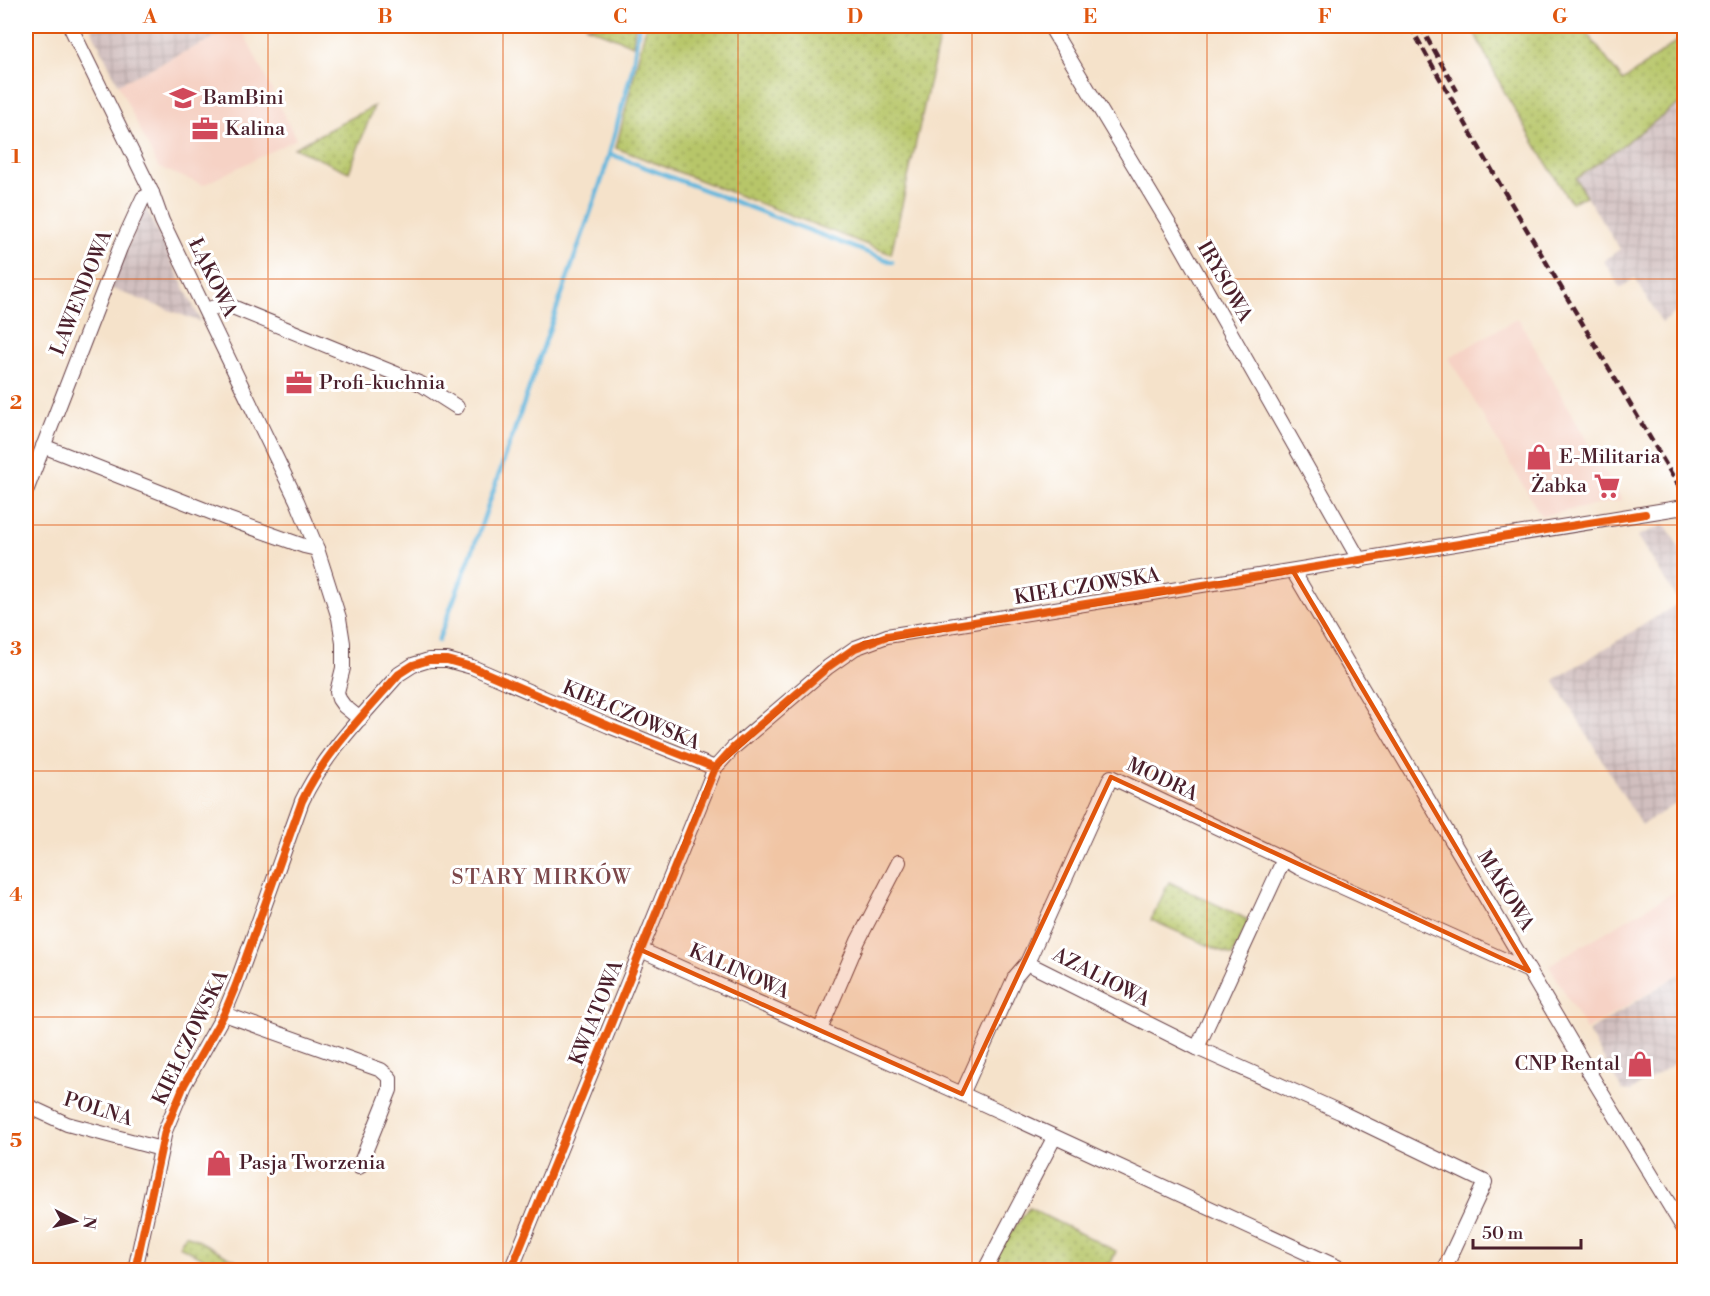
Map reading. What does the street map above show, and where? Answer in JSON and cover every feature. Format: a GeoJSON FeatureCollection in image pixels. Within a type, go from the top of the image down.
{"type":"FeatureCollection","features":[{"type":"Feature","properties":{"kind":"street","name":"ŁĄKOWA"},"geometry":{"type":"LineString","coordinates":[[70,26],[152,193],[162,221],[297,501],[317,549],[339,618],[343,643],[343,668],[337,692],[339,699],[360,719]]}},
{"type":"Feature","properties":{"kind":"street","name":"IRYSOWA"},"geometry":{"type":"LineString","coordinates":[[1050,26],[1172,229],[1360,561]]}},
{"type":"Feature","properties":{"kind":"street","name":"LAWENDOWA"},"geometry":{"type":"LineString","coordinates":[[26,491],[124,239],[143,198],[152,193]]}},
{"type":"Feature","properties":{"kind":"street"},"geometry":{"type":"LineString","coordinates":[[206,310],[218,306],[230,306],[421,384],[458,407]]}},
{"type":"Feature","properties":{"kind":"street"},"geometry":{"type":"LineString","coordinates":[[43,446],[228,519],[317,549]]}},
{"type":"Feature","properties":{"kind":"street","name":"KIEŁCZOWSKA"},"geometry":{"type":"LineString","coordinates":[[135,1270],[165,1131],[184,1085],[224,1014],[302,801],[319,772],[360,719],[399,674],[412,665],[429,660],[447,660],[483,670],[609,726],[715,768],[733,748],[828,667],[864,643],[887,636],[1684,507]]}},
{"type":"Feature","properties":{"kind":"street","name":"MAKOWA"},"geometry":{"type":"LineString","coordinates":[[1293,571],[1684,1229]]}},
{"type":"Feature","properties":{"kind":"street","name":"KWIATOWA"},"geometry":{"type":"LineString","coordinates":[[514,1269],[715,768]]}},
{"type":"Feature","properties":{"kind":"street","name":"MODRA"},"geometry":{"type":"LineString","coordinates":[[1027,963],[1111,777],[1298,867],[1529,971]]}},
{"type":"Feature","properties":{"kind":"street"},"geometry":{"type":"LineString","coordinates":[[1197,1048],[1284,859]]}},
{"type":"Feature","properties":{"kind":"street"},"geometry":{"type":"LineString","coordinates":[[820,1030],[858,940],[899,862]]}},
{"type":"Feature","properties":{"kind":"street","name":"KALINOWA"},"geometry":{"type":"LineString","coordinates":[[641,950],[962,1094]]}},
{"type":"Feature","properties":{"kind":"street","name":"AZALIOWA"},"geometry":{"type":"LineString","coordinates":[[962,1094],[1015,977],[1027,963],[1197,1048],[1340,1112],[1485,1182],[1444,1270]]}},
{"type":"Feature","properties":{"kind":"street","name":"KIEŁCZOWSKA"},"geometry":{"type":"LineString","coordinates":[[224,1014],[381,1070],[390,1078],[390,1090],[359,1167]]}},
{"type":"Feature","properties":{"kind":"street"},"geometry":{"type":"LineString","coordinates":[[962,1094],[1344,1270]]}},
{"type":"Feature","properties":{"kind":"street","name":"POLNA"},"geometry":{"type":"LineString","coordinates":[[26,1105],[67,1124],[161,1149]]}},
{"type":"Feature","properties":{"kind":"street"},"geometry":{"type":"LineString","coordinates":[[988,1270],[987,1266],[1054,1138]]}},
{"type":"Feature","properties":{"kind":"highlighted area"},"geometry":{"type":"Polygon","coordinates":[[[1293,571],[1529,971],[1111,777],[962,1094],[641,950],[715,768],[828,667],[864,643],[1293,571]]]}},
{"type":"Feature","properties":{"kind":"shaded area"},"geometry":{"type":"Polygon","coordinates":[[[90,26],[238,26],[118,84],[90,26]]]}},
{"type":"Feature","properties":{"kind":"shaded area","name":"Kalina"},"geometry":{"type":"Polygon","coordinates":[[[238,26],[296,139],[203,185],[158,167],[118,84],[238,26]]]}},
{"type":"Feature","properties":{"kind":"shaded area"},"geometry":{"type":"Polygon","coordinates":[[[1684,100],[1684,306],[1662,323],[1635,278],[1620,288],[1604,261],[1620,249],[1576,180],[1684,100]]]}},
{"type":"Feature","properties":{"kind":"shaded area"},"geometry":{"type":"Polygon","coordinates":[[[145,206],[201,322],[110,288],[145,206]]]}},
{"type":"Feature","properties":{"kind":"shaded area"},"geometry":{"type":"Polygon","coordinates":[[[1518,318],[1622,500],[1541,516],[1449,358],[1518,318]]]}},
{"type":"Feature","properties":{"kind":"shaded area"},"geometry":{"type":"Polygon","coordinates":[[[1665,524],[1684,556],[1684,799],[1641,825],[1554,680],[1679,603],[1638,536],[1665,524]]]}},
{"type":"Feature","properties":{"kind":"shaded area"},"geometry":{"type":"Polygon","coordinates":[[[1684,886],[1684,971],[1586,1030],[1549,965],[1684,886]]]}},
{"type":"Feature","properties":{"kind":"shaded area"},"geometry":{"type":"Polygon","coordinates":[[[1684,971],[1684,1058],[1631,1091],[1622,1090],[1588,1032],[1684,971]]]}},
{"type":"Feature","properties":{"kind":"green space"},"geometry":{"type":"Polygon","coordinates":[[[585,26],[635,26],[633,45],[585,26]]]}},
{"type":"Feature","properties":{"kind":"green space"},"geometry":{"type":"Polygon","coordinates":[[[646,26],[942,26],[891,254],[616,148],[646,26]]]}},
{"type":"Feature","properties":{"kind":"green space"},"geometry":{"type":"Polygon","coordinates":[[[1471,26],[1582,26],[1623,81],[1684,36],[1684,100],[1576,179],[1586,196],[1572,202],[1506,95],[1471,26]]]}},
{"type":"Feature","properties":{"kind":"green space"},"geometry":{"type":"Polygon","coordinates":[[[374,106],[349,172],[294,148],[374,106]]]}},
{"type":"Feature","properties":{"kind":"green space"},"geometry":{"type":"Polygon","coordinates":[[[1169,882],[1247,919],[1248,922],[1232,956],[1151,920],[1169,882]]]}},
{"type":"Feature","properties":{"kind":"green space"},"geometry":{"type":"Polygon","coordinates":[[[1029,1208],[1116,1251],[1108,1270],[994,1270],[992,1267],[1004,1242],[1029,1208]]]}},
{"type":"Feature","properties":{"kind":"green space"},"geometry":{"type":"Polygon","coordinates":[[[186,1234],[254,1270],[227,1270],[179,1246],[186,1234]]]}},
{"type":"Feature","properties":{"kind":"waterway"},"geometry":{"type":"LineString","coordinates":[[438,641],[473,549],[604,173],[632,70],[639,26]]}},
{"type":"Feature","properties":{"kind":"waterway"},"geometry":{"type":"LineString","coordinates":[[613,155],[892,262]]}},
{"type":"Feature","properties":{"kind":"railway"},"geometry":{"type":"LineString","coordinates":[[1410,26],[1501,186],[1684,495]]}},
{"type":"Feature","properties":{"kind":"railway"},"geometry":{"type":"LineString","coordinates":[[1420,26],[1457,91]]}},
{"type":"Feature","properties":{"kind":"cycle path"},"geometry":{"type":"LineString","coordinates":[[511,1270],[715,768],[733,748],[828,667],[855,648],[887,636],[1645,514]]}},
{"type":"Feature","properties":{"kind":"cycle path"},"geometry":{"type":"LineString","coordinates":[[135,1270],[165,1131],[184,1085],[224,1014],[302,801],[333,750],[399,674],[413,665],[429,660],[447,660],[472,667],[609,726],[715,768]]}},
{"type":"Feature","properties":{"kind":"place","name":"BamBini"},"geometry":{"type":"Point","coordinates":[183,98]}},
{"type":"Feature","properties":{"kind":"place","name":"Kalina"},"geometry":{"type":"Point","coordinates":[205,129]}},
{"type":"Feature","properties":{"kind":"place","name":"Profi-kuchnia"},"geometry":{"type":"Point","coordinates":[299,383]}},
{"type":"Feature","properties":{"kind":"place","name":"E-Militaria"},"geometry":{"type":"Point","coordinates":[1539,457]}},
{"type":"Feature","properties":{"kind":"place","name":"Żabka"},"geometry":{"type":"Point","coordinates":[1607,486]}},
{"type":"Feature","properties":{"kind":"place","name":"CNP Rental"},"geometry":{"type":"Point","coordinates":[1640,1064]}},
{"type":"Feature","properties":{"kind":"place","name":"Pasja Tworzenia"},"geometry":{"type":"Point","coordinates":[219,1163]}},
{"type":"Feature","properties":{"kind":"district","name":"STARY MIRKÓW"},"geometry":{"type":"Point","coordinates":[542,878]}}]}
